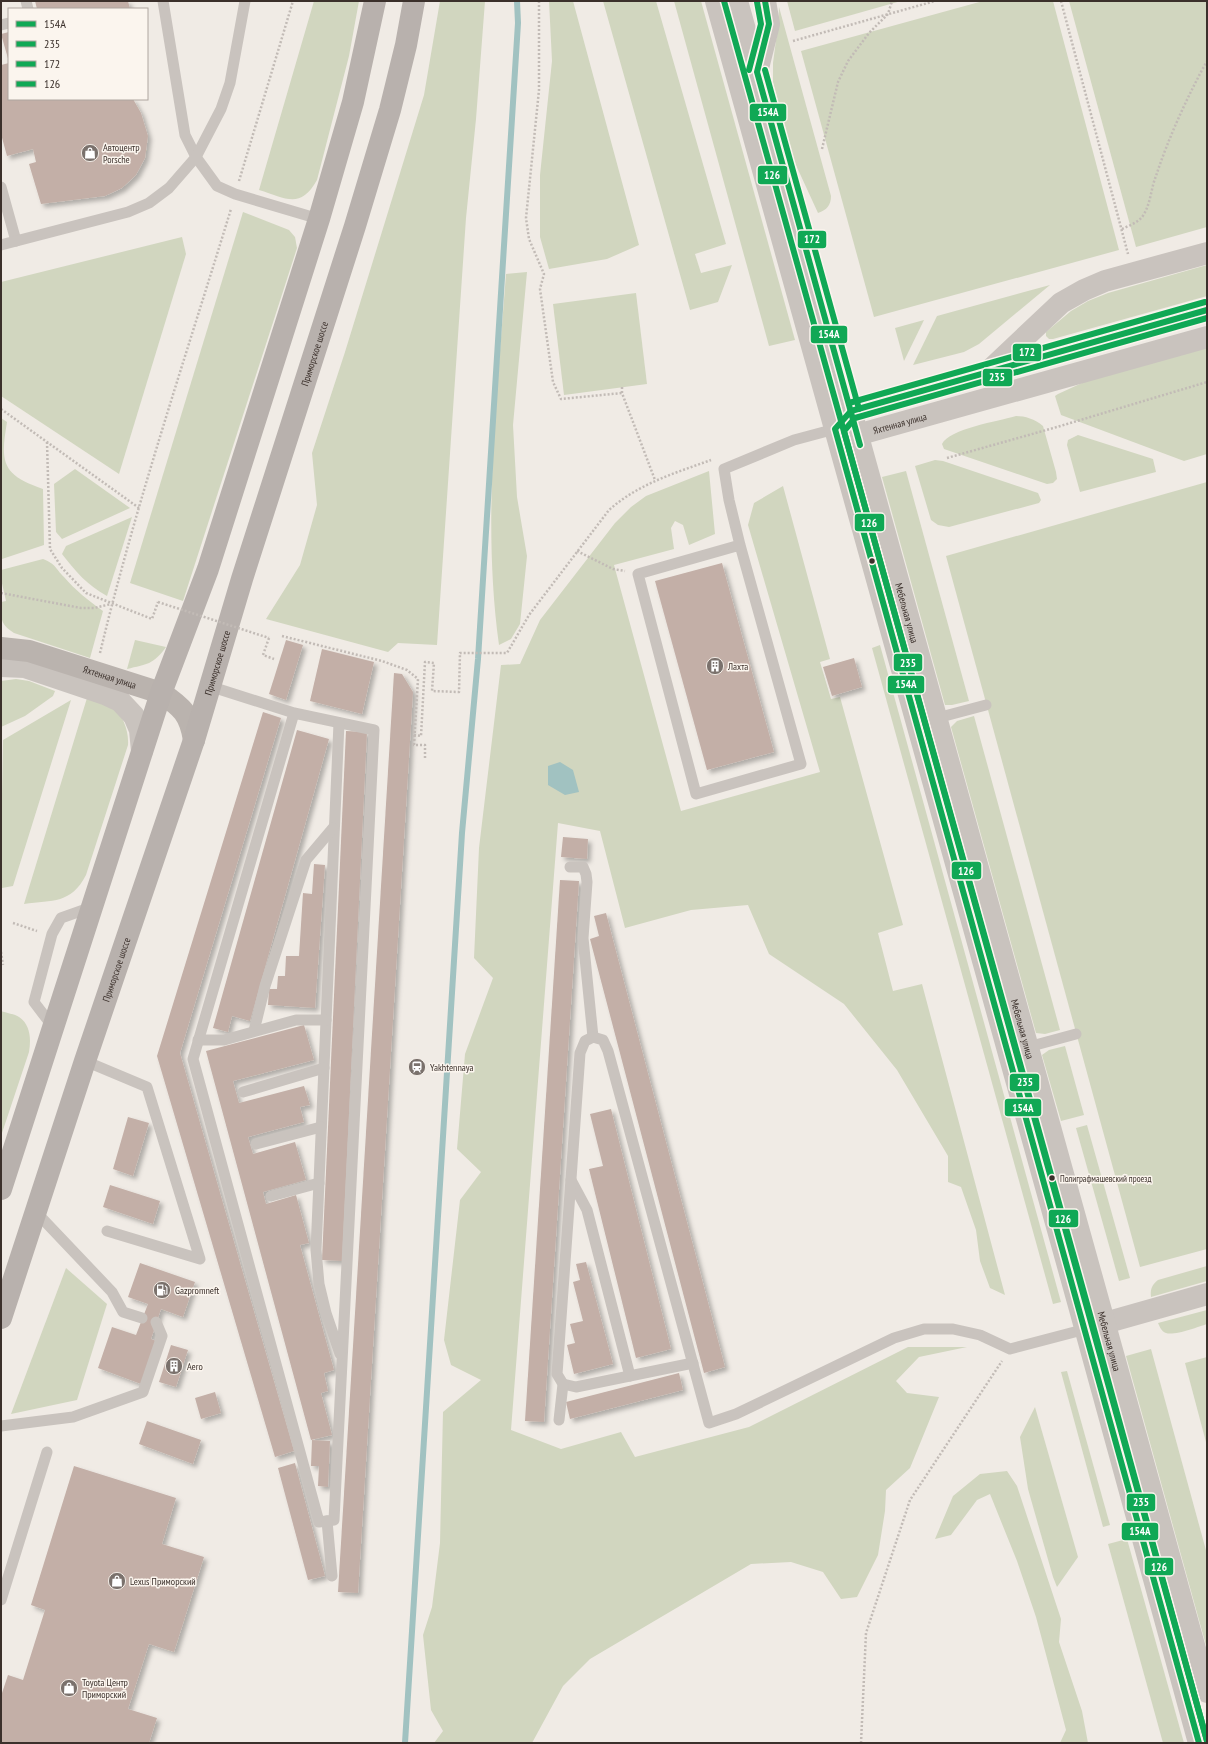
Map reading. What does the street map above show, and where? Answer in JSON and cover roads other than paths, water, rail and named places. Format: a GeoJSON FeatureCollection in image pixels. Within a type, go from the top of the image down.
{"type":"FeatureCollection","features":[{"type":"Feature","properties":{"kind":"main road"},"geometry":{"type":"LineString","coordinates":[[1,1188],[161,693],[208,569],[319,219],[353,102],[376,1]]}},
{"type":"Feature","properties":{"kind":"main road","name":"Приморское шоссе"},"geometry":{"type":"LineString","coordinates":[[1,1318],[85,1061],[194,740],[242,579],[355,226],[390,110],[406,45],[414,1]]}},
{"type":"Feature","properties":{"kind":"main road","name":"Яхтенная улица"},"geometry":{"type":"LineString","coordinates":[[1,648],[29,651],[161,693],[179,705],[192,726],[194,740]]}},
{"type":"Feature","properties":{"kind":"street","name":"Мебельная улица"},"geometry":{"type":"LineString","coordinates":[[716,1],[835,429],[1095,1326],[1207,1692]]}},
{"type":"Feature","properties":{"kind":"street"},"geometry":{"type":"LineString","coordinates":[[737,1],[851,411]]}},
{"type":"Feature","properties":{"kind":"street"},"geometry":{"type":"LineString","coordinates":[[757,72],[769,24],[765,1]]}},
{"type":"Feature","properties":{"kind":"street"},"geometry":{"type":"LineString","coordinates":[[989,372],[1061,303],[1084,290],[1105,281],[1207,253]]}},
{"type":"Feature","properties":{"kind":"street"},"geometry":{"type":"LineString","coordinates":[[858,435],[835,429],[851,411],[1207,310]]}},
{"type":"Feature","properties":{"kind":"street","name":"Яхтенная улица"},"geometry":{"type":"LineString","coordinates":[[858,435],[1207,337]]}},
{"type":"Feature","properties":{"kind":"street","name":"Мебельная улица"},"geometry":{"type":"LineString","coordinates":[[851,411],[1028,1047],[1095,1326],[1199,1743]]}},
{"type":"Feature","properties":{"kind":"street","name":"Яхтенная улица"},"geometry":{"type":"LineString","coordinates":[[1,666],[25,667],[105,694],[120,701],[134,716],[140,730],[142,751]]}},
{"type":"Feature","properties":{"kind":"street"},"geometry":{"type":"LineString","coordinates":[[1095,1326],[1207,1294]]}},
{"type":"Feature","properties":{"kind":"lane"},"geometry":{"type":"LineString","coordinates":[[163,1],[185,135],[196,157],[217,186],[235,194],[319,219]]}},
{"type":"Feature","properties":{"kind":"lane"},"geometry":{"type":"LineString","coordinates":[[1,245],[128,212],[149,203],[169,188],[196,157],[221,109],[230,83],[245,1]]}},
{"type":"Feature","properties":{"kind":"lane"},"geometry":{"type":"LineString","coordinates":[[1,186],[16,241]]}},
{"type":"Feature","properties":{"kind":"lane"},"geometry":{"type":"LineString","coordinates":[[740,545],[638,574],[696,794],[801,764],[740,545],[729,500],[724,469],[794,440],[835,429]]}},
{"type":"Feature","properties":{"kind":"lane"},"geometry":{"type":"LineString","coordinates":[[209,686],[294,713],[374,730],[334,1520],[319,1522],[193,1059],[294,713]]}},
{"type":"Feature","properties":{"kind":"lane"},"geometry":{"type":"LineString","coordinates":[[937,718],[986,705]]}},
{"type":"Feature","properties":{"kind":"lane"},"geometry":{"type":"LineString","coordinates":[[339,723],[316,1250],[319,1284],[326,1313],[342,1360]]}},
{"type":"Feature","properties":{"kind":"lane"},"geometry":{"type":"LineString","coordinates":[[254,1031],[265,986],[306,860],[333,828]]}},
{"type":"Feature","properties":{"kind":"lane"},"geometry":{"type":"LineString","coordinates":[[570,866],[583,867],[586,874],[587,882],[583,938],[593,1037]]}},
{"type":"Feature","properties":{"kind":"lane"},"geometry":{"type":"LineString","coordinates":[[53,1027],[34,1002],[52,934],[61,918],[92,907]]}},
{"type":"Feature","properties":{"kind":"lane"},"geometry":{"type":"LineString","coordinates":[[198,1040],[224,1040],[296,1020],[326,1020]]}},
{"type":"Feature","properties":{"kind":"lane"},"geometry":{"type":"LineString","coordinates":[[1028,1047],[1076,1034]]}},
{"type":"Feature","properties":{"kind":"lane"},"geometry":{"type":"LineString","coordinates":[[559,1420],[563,1384],[556,1374],[580,1053],[585,1041],[593,1037],[603,1040],[608,1051],[709,1423],[736,1414],[894,1338],[924,1329],[953,1329],[980,1334],[1010,1349],[1095,1326]]}},
{"type":"Feature","properties":{"kind":"lane"},"geometry":{"type":"LineString","coordinates":[[85,1061],[147,1087],[200,1259],[106,1230]]}},
{"type":"Feature","properties":{"kind":"lane"},"geometry":{"type":"LineString","coordinates":[[243,1092],[324,1068]]}},
{"type":"Feature","properties":{"kind":"lane"},"geometry":{"type":"LineString","coordinates":[[256,1144],[321,1127]]}},
{"type":"Feature","properties":{"kind":"lane"},"geometry":{"type":"LineString","coordinates":[[571,1180],[587,1210],[630,1376]]}},
{"type":"Feature","properties":{"kind":"lane"},"geometry":{"type":"LineString","coordinates":[[271,1196],[319,1183]]}},
{"type":"Feature","properties":{"kind":"lane"},"geometry":{"type":"LineString","coordinates":[[36,1212],[112,1292],[123,1312],[142,1318]]}},
{"type":"Feature","properties":{"kind":"lane"},"geometry":{"type":"LineString","coordinates":[[1,1426],[73,1417],[143,1392],[162,1336],[156,1322]]}},
{"type":"Feature","properties":{"kind":"lane"},"geometry":{"type":"LineString","coordinates":[[563,1384],[576,1387],[693,1363]]}},
{"type":"Feature","properties":{"kind":"lane"},"geometry":{"type":"LineString","coordinates":[[1,1600],[47,1452]]}},
{"type":"Feature","properties":{"kind":"lane"},"geometry":{"type":"LineString","coordinates":[[327,1521],[332,1576]]}},
{"type":"Feature","properties":{"kind":"water"},"geometry":{"type":"Polygon","coordinates":[[[560,762],[573,770],[579,792],[565,795],[548,785],[548,766],[560,762]]]}},
{"type":"Feature","properties":{"kind":"waterway"},"geometry":{"type":"LineString","coordinates":[[405,1743],[462,833],[478,659],[518,23],[517,1]]}},
{"type":"Feature","properties":{"kind":"place","name":"Автоцентр Porsche"},"geometry":{"type":"Point","coordinates":[90,153]}},
{"type":"Feature","properties":{"kind":"place","name":"Лахта"},"geometry":{"type":"Point","coordinates":[715,666]}},
{"type":"Feature","properties":{"kind":"place","name":"Yakhtennaya"},"geometry":{"type":"Point","coordinates":[417,1067]}},
{"type":"Feature","properties":{"kind":"place","name":"Полиграфмашевский проезд"},"geometry":{"type":"Point","coordinates":[1052,1178]}},
{"type":"Feature","properties":{"kind":"place","name":"Gazpromneft"},"geometry":{"type":"Point","coordinates":[162,1290]}},
{"type":"Feature","properties":{"kind":"place","name":"Aero"},"geometry":{"type":"Point","coordinates":[174,1366]}},
{"type":"Feature","properties":{"kind":"place","name":"Lexus Приморский"},"geometry":{"type":"Point","coordinates":[117,1581]}},
{"type":"Feature","properties":{"kind":"place","name":"Toyota Центр Приморский"},"geometry":{"type":"Point","coordinates":[69,1688]}}]}
